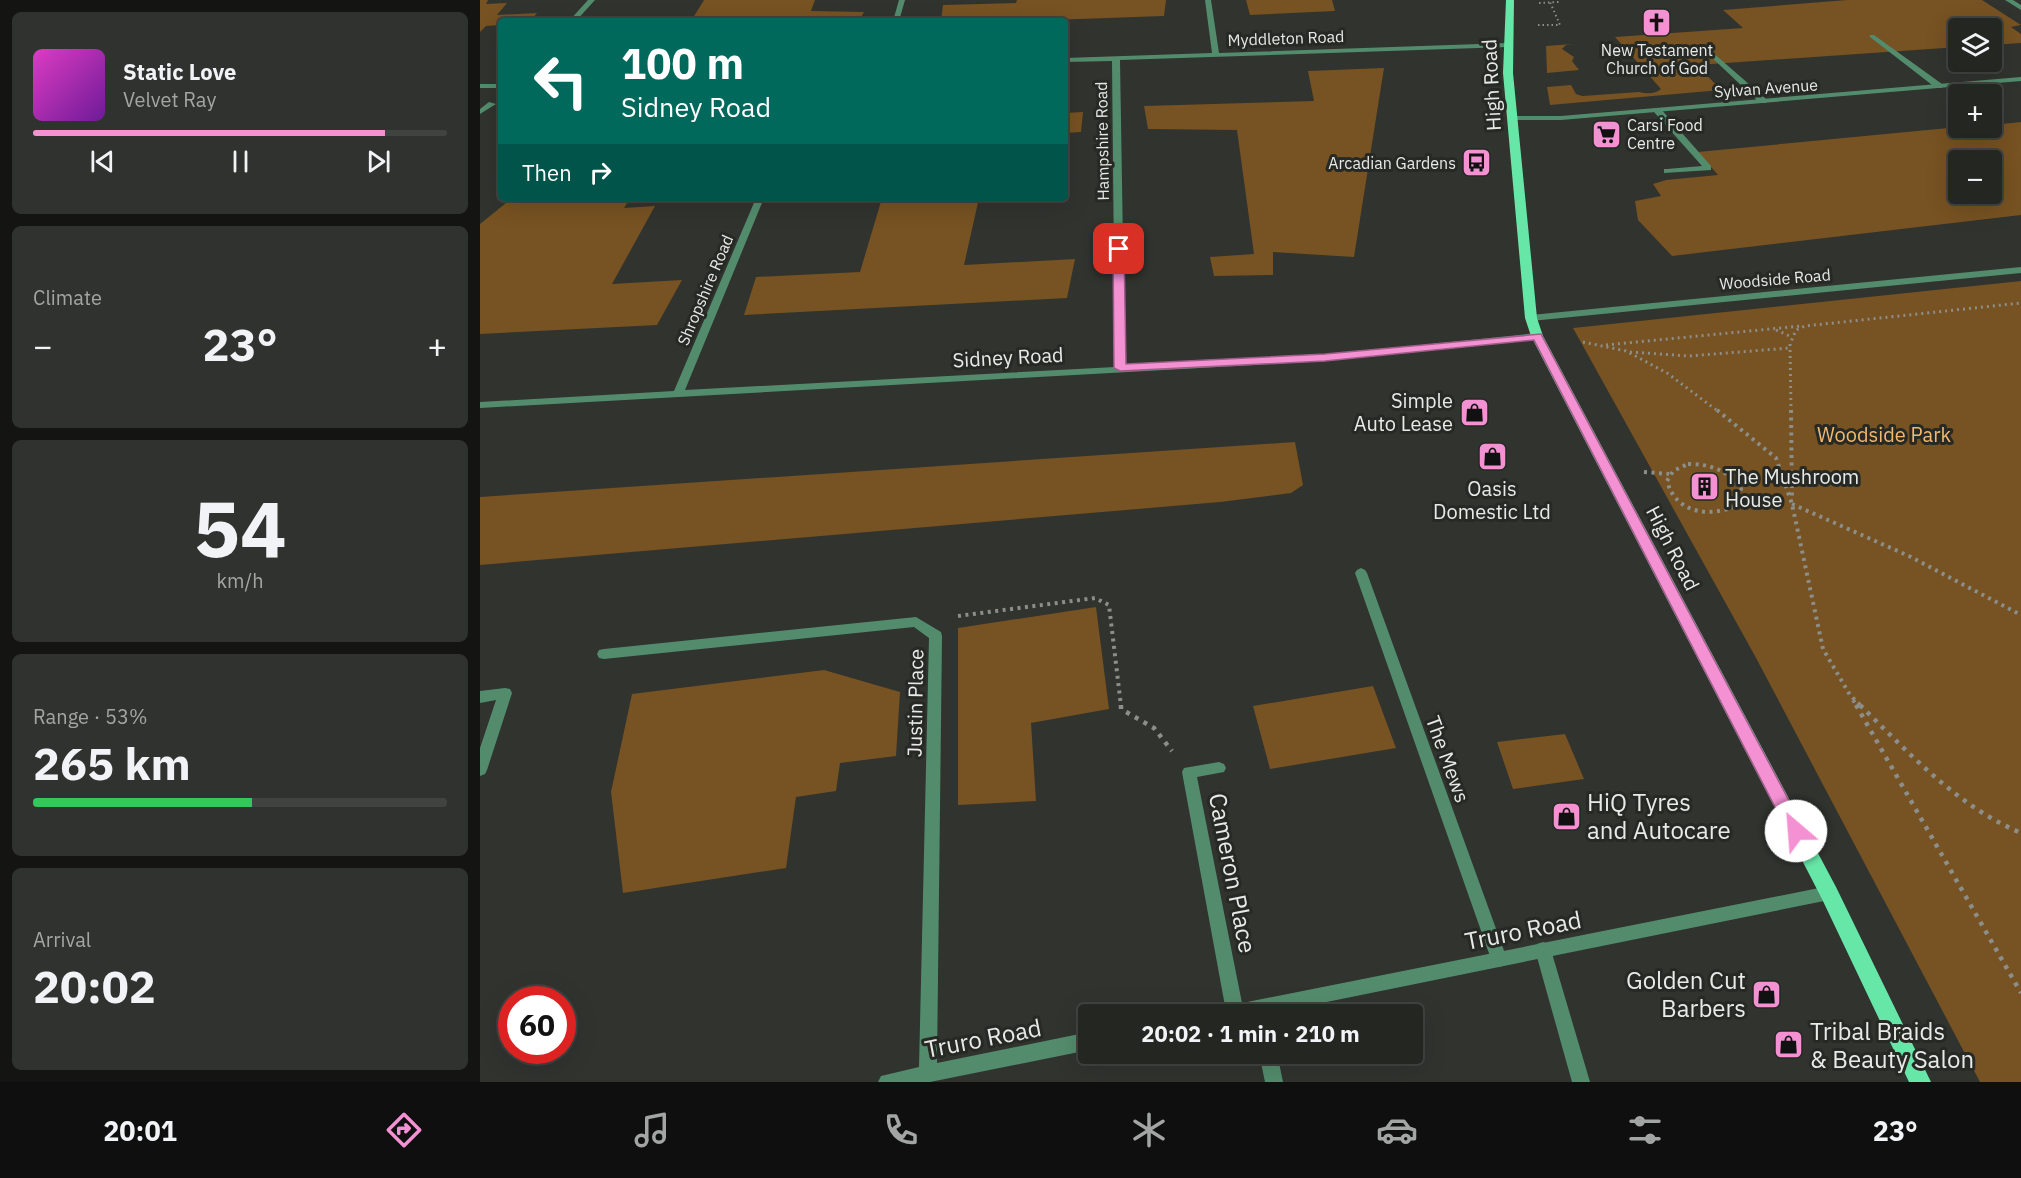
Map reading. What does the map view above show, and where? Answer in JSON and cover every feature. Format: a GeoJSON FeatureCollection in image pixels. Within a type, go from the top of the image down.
{"type":"FeatureCollection","features":[{"type":"Feature","properties":{"kind":"main road","name":"High Road"},"geometry":{"type":"LineString","coordinates":[[1510,0],[1508,73],[1531,318],[1538,336],[1829,893],[1920,1082]]}},
{"type":"Feature","properties":{"kind":"street"},"geometry":{"type":"LineString","coordinates":[[575,18],[592,0]]}},
{"type":"Feature","properties":{"kind":"street"},"geometry":{"type":"LineString","coordinates":[[897,18],[902,0]]}},
{"type":"Feature","properties":{"kind":"street"},"geometry":{"type":"LineString","coordinates":[[1208,0],[1216,54]]}},
{"type":"Feature","properties":{"kind":"street"},"geometry":{"type":"LineString","coordinates":[[2008,0],[2021,8]]}},
{"type":"Feature","properties":{"kind":"street"},"geometry":{"type":"LineString","coordinates":[[1872,36],[1939,87]]}},
{"type":"Feature","properties":{"kind":"street","name":"Myddleton Road"},"geometry":{"type":"LineString","coordinates":[[1068,60],[1508,45]]}},
{"type":"Feature","properties":{"kind":"street"},"geometry":{"type":"LineString","coordinates":[[1709,52],[1763,101]]}},
{"type":"Feature","properties":{"kind":"street","name":"Hampshire Road"},"geometry":{"type":"LineString","coordinates":[[1116,58],[1120,368]]}},
{"type":"Feature","properties":{"kind":"street","name":"Sylvan Avenue"},"geometry":{"type":"LineString","coordinates":[[1513,118],[1561,118],[2021,80]]}},
{"type":"Feature","properties":{"kind":"street"},"geometry":{"type":"LineString","coordinates":[[480,86],[498,86]]}},
{"type":"Feature","properties":{"kind":"street"},"geometry":{"type":"LineString","coordinates":[[480,112],[492,104]]}},
{"type":"Feature","properties":{"kind":"street"},"geometry":{"type":"LineString","coordinates":[[1657,110],[1708,168],[1667,171]]}},
{"type":"Feature","properties":{"kind":"street","name":"Shropshire Road"},"geometry":{"type":"LineString","coordinates":[[678,394],[759,201]]}},
{"type":"Feature","properties":{"kind":"street","name":"Woodside Road"},"geometry":{"type":"LineString","coordinates":[[1531,318],[2021,270]]}},
{"type":"Feature","properties":{"kind":"street","name":"Sidney Road"},"geometry":{"type":"LineString","coordinates":[[480,405],[1325,358],[1538,336]]}},
{"type":"Feature","properties":{"kind":"street","name":"The Mews"},"geometry":{"type":"LineString","coordinates":[[1361,573],[1499,959]]}},
{"type":"Feature","properties":{"kind":"street","name":"Justin Place"},"geometry":{"type":"LineString","coordinates":[[604,654],[916,622],[936,636],[928,1074]]}},
{"type":"Feature","properties":{"kind":"street"},"geometry":{"type":"LineString","coordinates":[[480,697],[505,693],[480,770]]}},
{"type":"Feature","properties":{"kind":"street","name":"Cameron Place"},"geometry":{"type":"LineString","coordinates":[[1219,768],[1189,772],[1229,1004]]}},
{"type":"Feature","properties":{"kind":"street","name":"Truro Road"},"geometry":{"type":"LineString","coordinates":[[1291,1004],[1499,959],[1829,893]]}},
{"type":"Feature","properties":{"kind":"street"},"geometry":{"type":"LineString","coordinates":[[1543,950],[1581,1082]]}},
{"type":"Feature","properties":{"kind":"street","name":"Truro Road"},"geometry":{"type":"LineString","coordinates":[[887,1082],[1078,1043]]}},
{"type":"Feature","properties":{"kind":"street"},"geometry":{"type":"LineString","coordinates":[[1270,1064],[1274,1082]]}},
{"type":"Feature","properties":{"kind":"path"},"geometry":{"type":"LineString","coordinates":[[1536,26],[1562,25],[1550,2]]}},
{"type":"Feature","properties":{"kind":"path"},"geometry":{"type":"LineString","coordinates":[[1533,4],[1559,2]]}},
{"type":"Feature","properties":{"kind":"path"},"geometry":{"type":"LineString","coordinates":[[1599,345],[2021,303]]}},
{"type":"Feature","properties":{"kind":"path"},"geometry":{"type":"LineString","coordinates":[[1792,504],[1790,348],[1792,336],[1796,330],[1805,326]]}},
{"type":"Feature","properties":{"kind":"path"},"geometry":{"type":"LineString","coordinates":[[1769,329],[1792,336]]}},
{"type":"Feature","properties":{"kind":"path"},"geometry":{"type":"LineString","coordinates":[[1581,342],[1626,351],[1699,356],[1790,348]]}},
{"type":"Feature","properties":{"kind":"path"},"geometry":{"type":"LineString","coordinates":[[1626,351],[1667,373],[1708,402],[1776,458],[1792,504],[1823,649],[2021,993]]}},
{"type":"Feature","properties":{"kind":"path"},"geometry":{"type":"LineString","coordinates":[[1642,472],[1670,474],[1679,467],[1698,464],[1720,470],[1737,482],[1741,489],[1740,504],[1726,513],[1693,510],[1674,499],[1666,483],[1670,474]]}},
{"type":"Feature","properties":{"kind":"path"},"geometry":{"type":"LineString","coordinates":[[1792,504],[1848,527],[1964,581],[2021,615]]}},
{"type":"Feature","properties":{"kind":"path"},"geometry":{"type":"LineString","coordinates":[[916,622],[1095,598],[1109,605],[1121,709],[1154,728],[1189,772]]}},
{"type":"Feature","properties":{"kind":"path"},"geometry":{"type":"LineString","coordinates":[[1850,695],[1940,783],[2002,825],[2021,833]]}},
{"type":"Feature","properties":{"kind":"green space"},"geometry":{"type":"Polygon","coordinates":[[[480,0],[488,0],[486,4],[507,3],[497,15],[537,13],[533,18],[498,18],[498,25],[486,26],[480,32],[480,0]]]}},
{"type":"Feature","properties":{"kind":"green space"},"geometry":{"type":"Polygon","coordinates":[[[704,0],[815,0],[811,11],[864,12],[861,18],[693,18],[704,0]]]}},
{"type":"Feature","properties":{"kind":"green space"},"geometry":{"type":"Polygon","coordinates":[[[1017,0],[1166,0],[1164,16],[1068,19],[941,18],[943,5],[1016,3],[1017,0]]]}},
{"type":"Feature","properties":{"kind":"green space"},"geometry":{"type":"Polygon","coordinates":[[[1246,0],[1332,0],[1335,11],[1250,15],[1246,0]]]}},
{"type":"Feature","properties":{"kind":"green space"},"geometry":{"type":"Polygon","coordinates":[[[1847,0],[1982,0],[2021,25],[2011,27],[2021,34],[2021,43],[2002,44],[2002,18],[1948,18],[1948,48],[1697,65],[1721,90],[1550,105],[1547,87],[1571,85],[1576,94],[1582,96],[1656,92],[1661,89],[1615,37],[1743,28],[1723,10],[1847,0]]]}},
{"type":"Feature","properties":{"kind":"green space"},"geometry":{"type":"Polygon","coordinates":[[[1573,44],[1566,45],[1562,49],[1574,57],[1572,61],[1579,70],[1547,73],[1546,46],[1573,44]]]}},
{"type":"Feature","properties":{"kind":"green space"},"geometry":{"type":"Polygon","coordinates":[[[1384,68],[1354,257],[1273,252],[1273,275],[1214,276],[1210,257],[1254,254],[1237,130],[1148,129],[1144,106],[1314,101],[1308,71],[1384,68]]]}},
{"type":"Feature","properties":{"kind":"green space"},"geometry":{"type":"Polygon","coordinates":[[[1083,112],[1081,132],[1068,133],[1068,113],[1083,112]]]}},
{"type":"Feature","properties":{"kind":"green space"},"geometry":{"type":"Polygon","coordinates":[[[2021,122],[2021,215],[1672,256],[1638,220],[1635,201],[1661,196],[1653,184],[1666,180],[1718,175],[1698,152],[1948,128],[1948,138],[2002,138],[2002,124],[2021,122]]]}},
{"type":"Feature","properties":{"kind":"green space"},"geometry":{"type":"Polygon","coordinates":[[[508,201],[628,201],[624,208],[655,206],[612,284],[682,280],[657,325],[480,334],[480,224],[508,201]]]}},
{"type":"Feature","properties":{"kind":"green space"},"geometry":{"type":"Polygon","coordinates":[[[881,201],[978,201],[964,265],[1075,259],[1067,298],[744,315],[756,277],[860,272],[881,201]]]}},
{"type":"Feature","properties":{"kind":"green space","name":"Woodside Park"},"geometry":{"type":"Polygon","coordinates":[[[2021,281],[2021,1082],[1980,1082],[1755,656],[1573,328],[2021,281]]]}},
{"type":"Feature","properties":{"kind":"green space"},"geometry":{"type":"Polygon","coordinates":[[[1295,442],[1303,485],[1291,493],[1220,502],[480,565],[480,497],[1295,442]]]}},
{"type":"Feature","properties":{"kind":"green space"},"geometry":{"type":"Polygon","coordinates":[[[1096,607],[1109,709],[1031,723],[1036,801],[958,805],[958,628],[1096,607]]]}},
{"type":"Feature","properties":{"kind":"green space"},"geometry":{"type":"Polygon","coordinates":[[[824,670],[900,692],[896,756],[840,763],[836,791],[796,797],[786,868],[623,893],[611,792],[632,694],[824,670]]]}},
{"type":"Feature","properties":{"kind":"green space"},"geometry":{"type":"Polygon","coordinates":[[[1373,686],[1396,748],[1270,769],[1253,706],[1373,686]]]}},
{"type":"Feature","properties":{"kind":"green space"},"geometry":{"type":"Polygon","coordinates":[[[1565,734],[1584,779],[1513,789],[1497,742],[1565,734]]]}},
{"type":"Feature","properties":{"kind":"place","name":"New Testament Church of God"},"geometry":{"type":"Point","coordinates":[1657,22]}},
{"type":"Feature","properties":{"kind":"place","name":"Carsi Food Centre"},"geometry":{"type":"Point","coordinates":[1606,134]}},
{"type":"Feature","properties":{"kind":"place","name":"Arcadian Gardens"},"geometry":{"type":"Point","coordinates":[1477,163]}},
{"type":"Feature","properties":{"kind":"place","name":"Simple Auto Lease"},"geometry":{"type":"Point","coordinates":[1474,412]}},
{"type":"Feature","properties":{"kind":"place","name":"Oasis Domestic Ltd"},"geometry":{"type":"Point","coordinates":[1492,457]}},
{"type":"Feature","properties":{"kind":"place","name":"The Mushroom House"},"geometry":{"type":"Point","coordinates":[1704,487]}},
{"type":"Feature","properties":{"kind":"place","name":"HiQ Tyres and Autocare"},"geometry":{"type":"Point","coordinates":[1566,816]}},
{"type":"Feature","properties":{"kind":"place","name":"Golden Cut Barbers"},"geometry":{"type":"Point","coordinates":[1767,994]}},
{"type":"Feature","properties":{"kind":"place","name":"Tribal Braids & Beauty Salon"},"geometry":{"type":"Point","coordinates":[1789,1045]}},
{"type":"Feature","properties":{"kind":"route"},"geometry":{"type":"LineString","coordinates":[[1119,249],[1120,368],[1325,358],[1538,336],[1796,831]]}}]}
